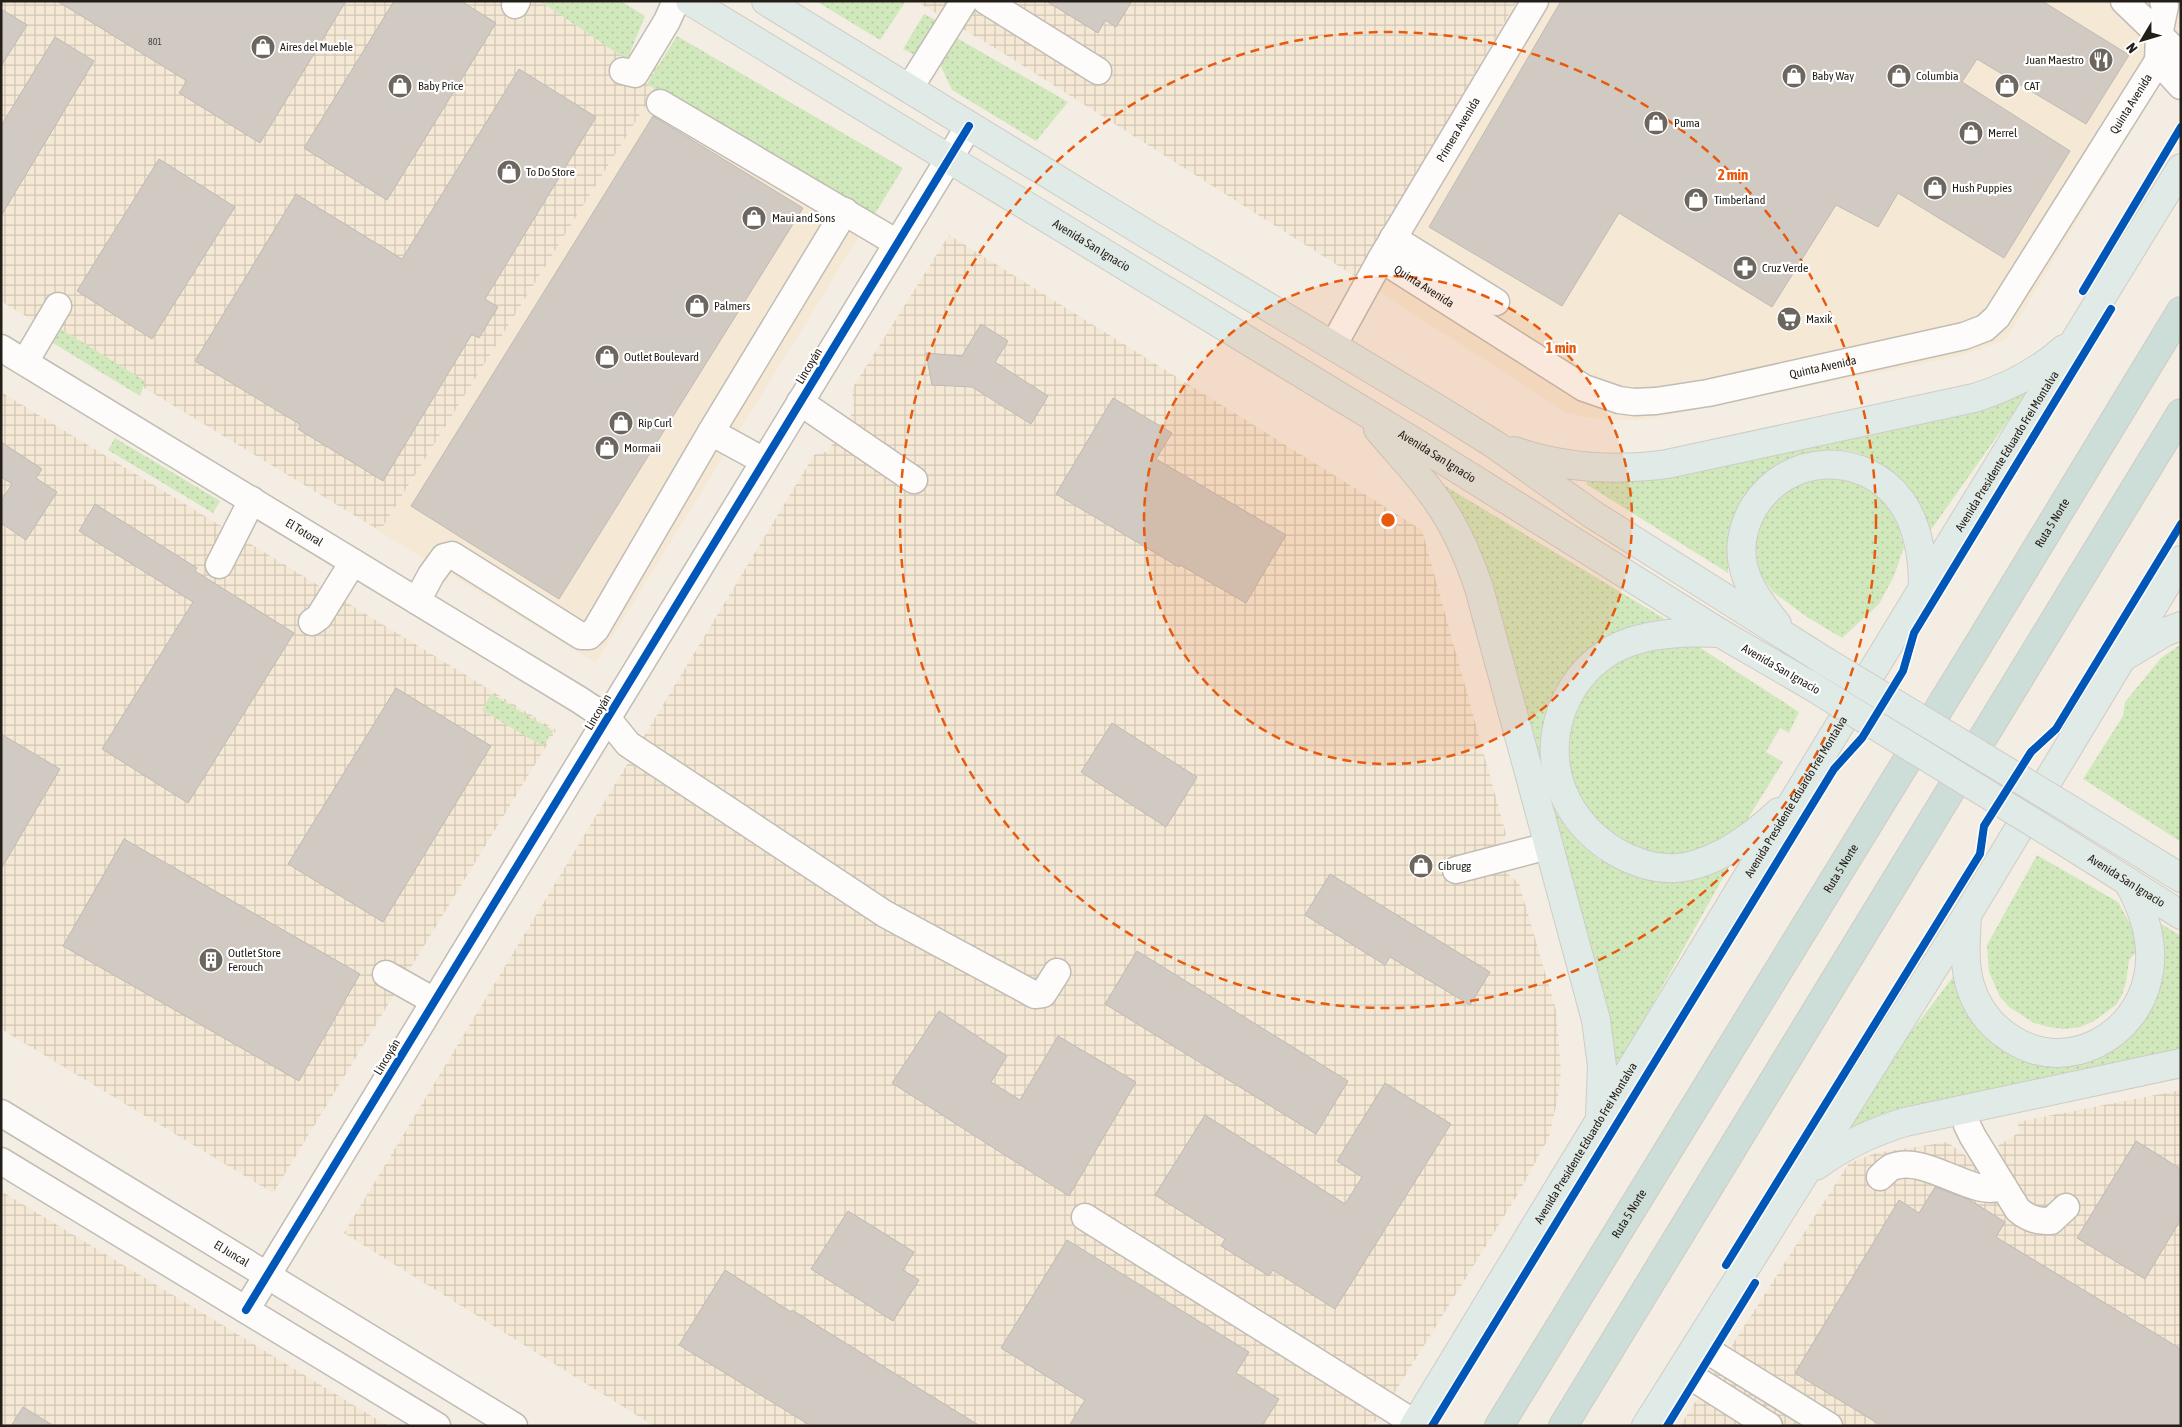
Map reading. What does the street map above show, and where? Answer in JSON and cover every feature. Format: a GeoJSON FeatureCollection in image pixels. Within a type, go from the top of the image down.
{"type":"FeatureCollection","features":[{"type":"Feature","properties":{"kind":"highway","name":"Ruta 5 Norte"},"geometry":{"type":"LineString","coordinates":[[1499,1426],[2181,311]]}},
{"type":"Feature","properties":{"kind":"highway"},"geometry":{"type":"LineString","coordinates":[[1563,1426],[2181,413]]}},
{"type":"Feature","properties":{"kind":"highway"},"geometry":{"type":"LineString","coordinates":[[1575,1426],[1618,1335]]}},
{"type":"Feature","properties":{"kind":"highway"},"geometry":{"type":"LineString","coordinates":[[1486,1426],[1547,1347]]}},
{"type":"Feature","properties":{"kind":"main road","name":"Avenida San Ignacio"},"geometry":{"type":"LineString","coordinates":[[690,1],[1416,443],[1720,633],[1808,684],[2181,915]]}},
{"type":"Feature","properties":{"kind":"main road"},"geometry":{"type":"LineString","coordinates":[[766,1],[909,90],[1438,409],[1494,444],[1592,514],[1823,660],[2179,877]]}},
{"type":"Feature","properties":{"kind":"main road"},"geometry":{"type":"LineString","coordinates":[[818,79],[830,74],[838,64],[840,47]]}},
{"type":"Feature","properties":{"kind":"main road","name":"Avenida Presidente Eduardo Frei Montalva"},"geometry":{"type":"LineString","coordinates":[[1415,1425],[1799,791],[2181,168]]}},
{"type":"Feature","properties":{"kind":"main road"},"geometry":{"type":"LineString","coordinates":[[1494,444],[1548,460],[1593,467],[1623,469],[1667,464],[1982,396],[2006,387],[2036,370],[2077,338]]}},
{"type":"Feature","properties":{"kind":"main road"},"geometry":{"type":"LineString","coordinates":[[1416,443],[1426,440],[1435,433],[1439,424],[1438,409]]}},
{"type":"Feature","properties":{"kind":"main road"},"geometry":{"type":"LineString","coordinates":[[1365,412],[1434,496],[1461,541],[1471,564],[1599,1036],[1602,1080],[1599,1122]]}},
{"type":"Feature","properties":{"kind":"main road"},"geometry":{"type":"LineString","coordinates":[[1787,637],[1771,617],[1748,580],[1744,568],[1742,540],[1750,513],[1765,492],[1775,482],[1799,469],[1826,464],[1851,467],[1872,475],[1892,490],[1902,502],[1916,533],[1921,551],[1923,588]]}},
{"type":"Feature","properties":{"kind":"main road"},"geometry":{"type":"LineString","coordinates":[[1646,1426],[1967,915],[2181,560]]}},
{"type":"Feature","properties":{"kind":"main road"},"geometry":{"type":"LineString","coordinates":[[2124,657],[2159,635],[2181,626]]}},
{"type":"Feature","properties":{"kind":"main road"},"geometry":{"type":"LineString","coordinates":[[1720,633],[1691,632],[1644,638],[1615,648],[1590,666],[1580,677],[1563,705],[1554,736],[1556,769],[1566,800],[1585,827],[1608,847],[1636,862],[1667,868],[1699,864],[1733,847],[1769,821],[1799,791]]}},
{"type":"Feature","properties":{"kind":"main road"},"geometry":{"type":"LineString","coordinates":[[1967,915],[1966,961],[1968,975],[1977,1003],[1986,1016],[2007,1037],[2031,1049],[2055,1054],[2079,1051],[2100,1043],[2117,1030],[2133,1012],[2145,990],[2150,964],[2147,928],[2136,896],[2128,882]]}},
{"type":"Feature","properties":{"kind":"main road"},"geometry":{"type":"LineString","coordinates":[[1806,1173],[1844,1147],[1879,1130],[2181,1063]]}},
{"type":"Feature","properties":{"kind":"street"},"geometry":{"type":"LineString","coordinates":[[623,71],[635,74],[667,21],[676,1]]}},
{"type":"Feature","properties":{"kind":"street"},"geometry":{"type":"LineString","coordinates":[[909,90],[964,1]]}},
{"type":"Feature","properties":{"kind":"street"},"geometry":{"type":"LineString","coordinates":[[986,1],[1098,71]]}},
{"type":"Feature","properties":{"kind":"street","name":"Primera Avenida"},"geometry":{"type":"LineString","coordinates":[[1333,346],[1387,249],[1536,1]]}},
{"type":"Feature","properties":{"kind":"street"},"geometry":{"type":"LineString","coordinates":[[2124,1],[2158,36],[2181,86]]}},
{"type":"Feature","properties":{"kind":"street"},"geometry":{"type":"LineString","coordinates":[[2158,36],[2165,3]]}},
{"type":"Feature","properties":{"kind":"street","name":"Quinta Avenida"},"geometry":{"type":"LineString","coordinates":[[1387,249],[1584,388],[1601,396],[1634,402],[1656,402],[1708,393],[1964,336],[1985,328],[1997,317],[2169,59]]}},
{"type":"Feature","properties":{"kind":"street"},"geometry":{"type":"LineString","coordinates":[[660,103],[846,211],[897,243]]}},
{"type":"Feature","properties":{"kind":"street","name":"Lincoyán"},"geometry":{"type":"LineString","coordinates":[[246,1310],[969,126]]}},
{"type":"Feature","properties":{"kind":"street"},"geometry":{"type":"LineString","coordinates":[[417,601],[431,575],[444,557],[452,555],[581,636],[589,636],[596,629],[711,432],[846,211]]}},
{"type":"Feature","properties":{"kind":"street"},"geometry":{"type":"LineString","coordinates":[[1387,249],[1496,302]]}},
{"type":"Feature","properties":{"kind":"street"},"geometry":{"type":"LineString","coordinates":[[25,362],[58,306]]}},
{"type":"Feature","properties":{"kind":"street","name":"El Totoral"},"geometry":{"type":"LineString","coordinates":[[1,348],[607,718],[628,744],[885,914],[1035,995],[1043,994],[1057,972]]}},
{"type":"Feature","properties":{"kind":"street"},"geometry":{"type":"LineString","coordinates":[[800,402],[914,480]]}},
{"type":"Feature","properties":{"kind":"street"},"geometry":{"type":"LineString","coordinates":[[711,432],[764,461]]}},
{"type":"Feature","properties":{"kind":"street"},"geometry":{"type":"LineString","coordinates":[[219,565],[252,500]]}},
{"type":"Feature","properties":{"kind":"street"},"geometry":{"type":"LineString","coordinates":[[312,622],[319,617],[353,562]]}},
{"type":"Feature","properties":{"kind":"street"},"geometry":{"type":"LineString","coordinates":[[1456,870],[1548,846]]}},
{"type":"Feature","properties":{"kind":"street"},"geometry":{"type":"LineString","coordinates":[[386,974],[434,1002]]}},
{"type":"Feature","properties":{"kind":"street"},"geometry":{"type":"LineString","coordinates":[[1964,1110],[1967,1125],[1973,1137],[2018,1210],[2027,1218],[2038,1221],[2052,1221],[2066,1207]]}},
{"type":"Feature","properties":{"kind":"street","name":"El Juncal"},"geometry":{"type":"LineString","coordinates":[[1,1113],[514,1426]]}},
{"type":"Feature","properties":{"kind":"street"},"geometry":{"type":"LineString","coordinates":[[1,1161],[437,1426]]}},
{"type":"Feature","properties":{"kind":"street"},"geometry":{"type":"LineString","coordinates":[[1880,1177],[1892,1167],[1910,1165],[1930,1169],[1979,1187],[1995,1190],[2003,1186]]}},
{"type":"Feature","properties":{"kind":"street"},"geometry":{"type":"LineString","coordinates":[[1085,1217],[1415,1425]]}},
{"type":"Feature","properties":{"kind":"street"},"geometry":{"type":"LineString","coordinates":[[1697,1344],[1829,1426]]}},
{"type":"Feature","properties":{"kind":"street"},"geometry":{"type":"LineString","coordinates":[[1681,1370],[1769,1426]]}},
{"type":"Feature","properties":{"kind":"shaded area"},"geometry":{"type":"Polygon","coordinates":[[[1,1],[552,1],[667,71],[380,531],[1,301],[1,1]]]}},
{"type":"Feature","properties":{"kind":"shaded area"},"geometry":{"type":"Polygon","coordinates":[[[916,1],[1517,1],[1356,277],[1003,53],[916,1]]]}},
{"type":"Feature","properties":{"kind":"shaded area"},"geometry":{"type":"Polygon","coordinates":[[[1517,1],[2181,1],[2181,48],[2006,340],[1961,356],[1643,420],[1602,420],[1567,413],[1356,277],[1517,1]]]}},
{"type":"Feature","properties":{"kind":"shaded area"},"geometry":{"type":"Polygon","coordinates":[[[667,71],[881,201],[596,663],[380,532],[667,71]]]}},
{"type":"Feature","properties":{"kind":"shaded area"},"geometry":{"type":"Polygon","coordinates":[[[949,235],[1422,530],[1506,834],[1501,842],[1508,874],[1519,883],[1556,1010],[1561,1071],[1558,1097],[1549,1137],[1518,1194],[1377,1421],[1363,1426],[654,1426],[344,1233],[814,455],[828,451],[854,411],[852,389],[949,235]]]}},
{"type":"Feature","properties":{"kind":"shaded area"},"geometry":{"type":"Polygon","coordinates":[[[1,392],[556,730],[273,1193],[1,1029],[1,392]]]}},
{"type":"Feature","properties":{"kind":"shaded area"},"geometry":{"type":"Polygon","coordinates":[[[2181,1090],[2181,1426],[1680,1426],[1849,1163],[1876,1153],[1947,1142],[1973,1161],[2020,1132],[2017,1122],[2181,1090]]]}},
{"type":"Feature","properties":{"kind":"shaded area"},"geometry":{"type":"Polygon","coordinates":[[[1,1191],[201,1312],[388,1426],[1,1426],[1,1191]]]}},
{"type":"Feature","properties":{"kind":"green space"},"geometry":{"type":"Polygon","coordinates":[[[540,1],[621,1],[645,16],[627,60],[540,1]]]}},
{"type":"Feature","properties":{"kind":"green space"},"geometry":{"type":"Polygon","coordinates":[[[816,1],[906,1],[880,40],[816,1]]]}},
{"type":"Feature","properties":{"kind":"green space"},"geometry":{"type":"Polygon","coordinates":[[[924,14],[939,22],[917,56],[903,49],[924,14]]]}},
{"type":"Feature","properties":{"kind":"green space"},"geometry":{"type":"Polygon","coordinates":[[[677,36],[903,168],[871,220],[647,84],[677,36]]]}},
{"type":"Feature","properties":{"kind":"green space"},"geometry":{"type":"Polygon","coordinates":[[[957,38],[1068,102],[1036,141],[952,90],[940,64],[957,38]]]}},
{"type":"Feature","properties":{"kind":"green space"},"geometry":{"type":"Polygon","coordinates":[[[61,329],[145,381],[140,396],[53,343],[61,329]]]}},
{"type":"Feature","properties":{"kind":"green space"},"geometry":{"type":"Polygon","coordinates":[[[2029,391],[1928,534],[1920,508],[1905,487],[1877,463],[1861,454],[1849,451],[1815,453],[1802,456],[1778,467],[1757,483],[1740,506],[1734,521],[1729,548],[1728,573],[1586,484],[1588,480],[1975,409],[2029,391]]]}},
{"type":"Feature","properties":{"kind":"green space"},"geometry":{"type":"Polygon","coordinates":[[[115,438],[220,501],[213,513],[108,450],[115,438]]]}},
{"type":"Feature","properties":{"kind":"green space"},"geometry":{"type":"Polygon","coordinates":[[[1846,476],[1870,488],[1889,508],[1898,524],[1904,547],[1894,576],[1879,604],[1842,638],[1807,617],[1773,592],[1759,573],[1755,538],[1763,512],[1783,492],[1805,481],[1846,476]]]}},
{"type":"Feature","properties":{"kind":"green space"},"geometry":{"type":"Polygon","coordinates":[[[1437,481],[1665,619],[1635,625],[1590,648],[1564,676],[1548,712],[1547,784],[1563,824],[1598,859],[1635,876],[1683,879],[1729,867],[1612,1077],[1437,481]]]}},
{"type":"Feature","properties":{"kind":"green space"},"geometry":{"type":"Polygon","coordinates":[[[1662,642],[1699,647],[1799,712],[1789,733],[1780,728],[1766,752],[1783,762],[1745,823],[1714,849],[1674,861],[1615,844],[1573,795],[1564,762],[1567,723],[1584,686],[1605,665],[1662,642]]]}},
{"type":"Feature","properties":{"kind":"green space"},"geometry":{"type":"Polygon","coordinates":[[[2181,644],[2181,842],[2083,779],[2123,716],[2125,702],[2161,658],[2181,644]]]}},
{"type":"Feature","properties":{"kind":"green space"},"geometry":{"type":"Polygon","coordinates":[[[491,694],[553,731],[542,746],[482,710],[491,694]]]}},
{"type":"Feature","properties":{"kind":"green space"},"geometry":{"type":"Polygon","coordinates":[[[2037,855],[2118,902],[2132,927],[2137,951],[2129,960],[2122,995],[2116,1005],[2094,1021],[2080,1027],[2064,1029],[2034,1023],[2009,1007],[2000,997],[1989,972],[1987,945],[2037,855]]]}},
{"type":"Feature","properties":{"kind":"green space"},"geometry":{"type":"Polygon","coordinates":[[[2158,922],[2181,936],[2181,1050],[1856,1130],[1848,1126],[1893,1056],[1956,973],[1988,1038],[2015,1056],[2040,1063],[2086,1062],[2116,1047],[2140,1026],[2153,1002],[2163,970],[2164,945],[2158,922]]]}},
{"type":"Feature","properties":{"kind":"building","name":"Aires del Mueble"},"geometry":{"type":"Polygon","coordinates":[[[57,1],[346,1],[260,143],[179,93],[187,81],[57,1]]]}},
{"type":"Feature","properties":{"kind":"building","name":"Baby Price"},"geometry":{"type":"Polygon","coordinates":[[[394,1],[461,1],[496,23],[387,200],[304,148],[394,1]]]}},
{"type":"Feature","properties":{"kind":"building"},"geometry":{"type":"Polygon","coordinates":[[[1046,1],[1132,1],[1116,27],[1105,20],[1098,33],[1046,1]]]}},
{"type":"Feature","properties":{"kind":"building"},"geometry":{"type":"Polygon","coordinates":[[[1561,1],[2042,1],[2129,55],[2086,124],[1977,59],[1962,82],[2070,151],[2004,258],[1898,193],[1878,227],[1836,205],[1772,307],[1619,213],[1562,306],[1429,227],[1561,1]]]}},
{"type":"Feature","properties":{"kind":"building"},"geometry":{"type":"Polygon","coordinates":[[[1,9],[27,25],[1,66],[1,9]]]}},
{"type":"Feature","properties":{"kind":"building"},"geometry":{"type":"Polygon","coordinates":[[[55,37],[94,61],[1,216],[1,126],[55,37]]]}},
{"type":"Feature","properties":{"kind":"building"},"geometry":{"type":"Polygon","coordinates":[[[519,69],[596,117],[485,299],[498,307],[479,338],[472,334],[383,481],[298,429],[301,425],[195,361],[296,194],[402,259],[519,69]]]}},
{"type":"Feature","properties":{"kind":"building","name":"Outlet Boulevard"},"geometry":{"type":"Polygon","coordinates":[[[653,116],[803,208],[559,599],[411,506],[653,116]]]}},
{"type":"Feature","properties":{"kind":"building"},"geometry":{"type":"Polygon","coordinates":[[[159,159],[235,207],[152,339],[77,291],[159,159]]]}},
{"type":"Feature","properties":{"kind":"building"},"geometry":{"type":"Polygon","coordinates":[[[981,324],[1008,341],[995,362],[1048,396],[1031,424],[972,387],[932,385],[926,353],[962,356],[981,324]]]}},
{"type":"Feature","properties":{"kind":"building"},"geometry":{"type":"Polygon","coordinates":[[[1113,398],[1172,433],[1156,459],[1286,535],[1246,603],[1180,565],[1179,567],[1056,494],[1113,398]]]}},
{"type":"Feature","properties":{"kind":"building"},"geometry":{"type":"Polygon","coordinates":[[[1,442],[42,469],[36,478],[57,492],[26,540],[1,523],[1,501],[12,484],[1,477],[1,442]]]}},
{"type":"Feature","properties":{"kind":"building"},"geometry":{"type":"Polygon","coordinates":[[[95,504],[197,568],[195,571],[294,633],[188,803],[102,749],[193,602],[79,531],[95,504]]]}},
{"type":"Feature","properties":{"kind":"building"},"geometry":{"type":"Polygon","coordinates":[[[396,688],[491,746],[383,922],[288,864],[396,688]]]}},
{"type":"Feature","properties":{"kind":"building"},"geometry":{"type":"Polygon","coordinates":[[[1112,723],[1197,777],[1166,827],[1081,772],[1112,723]]]}},
{"type":"Feature","properties":{"kind":"building"},"geometry":{"type":"Polygon","coordinates":[[[1,734],[60,769],[1,869],[1,734]]]}},
{"type":"Feature","properties":{"kind":"building","name":"Outlet Store Ferouch"},"geometry":{"type":"Polygon","coordinates":[[[124,839],[360,974],[299,1081],[63,946],[124,839]]]}},
{"type":"Feature","properties":{"kind":"building"},"geometry":{"type":"Polygon","coordinates":[[[1330,874],[1490,972],[1470,1005],[1390,957],[1385,965],[1305,915],[1330,874]]]}},
{"type":"Feature","properties":{"kind":"building"},"geometry":{"type":"Polygon","coordinates":[[[1137,951],[1348,1081],[1316,1134],[1105,1004],[1137,951]]]}},
{"type":"Feature","properties":{"kind":"building"},"geometry":{"type":"Polygon","coordinates":[[[939,1011],[1007,1056],[991,1082],[1020,1100],[1058,1036],[1136,1082],[1069,1196],[892,1083],[939,1011]]]}},
{"type":"Feature","properties":{"kind":"building"},"geometry":{"type":"Polygon","coordinates":[[[1385,1083],[1451,1124],[1335,1309],[1273,1270],[1269,1276],[1221,1246],[1225,1239],[1155,1195],[1205,1115],[1345,1204],[1362,1177],[1337,1161],[1385,1083]]]}},
{"type":"Feature","properties":{"kind":"building"},"geometry":{"type":"Polygon","coordinates":[[[2136,1141],[2181,1169],[2181,1219],[2145,1279],[2077,1238],[2136,1141]]]}},
{"type":"Feature","properties":{"kind":"building"},"geometry":{"type":"Polygon","coordinates":[[[1935,1187],[1970,1200],[2005,1222],[1996,1237],[2181,1349],[2181,1426],[1882,1426],[1795,1373],[1899,1200],[1919,1213],[1935,1187]]]}},
{"type":"Feature","properties":{"kind":"building"},"geometry":{"type":"Polygon","coordinates":[[[848,1211],[914,1252],[903,1270],[919,1280],[893,1321],[811,1269],[848,1211]]]}},
{"type":"Feature","properties":{"kind":"building"},"geometry":{"type":"Polygon","coordinates":[[[1067,1240],[1249,1352],[1236,1373],[1279,1399],[1262,1426],[1069,1426],[1085,1400],[1001,1348],[1067,1240]]]}},
{"type":"Feature","properties":{"kind":"building"},"geometry":{"type":"Polygon","coordinates":[[[725,1270],[980,1426],[811,1426],[679,1345],[725,1270]]]}},
{"type":"Feature","properties":{"kind":"building"},"geometry":{"type":"Polygon","coordinates":[[[23,1407],[54,1426],[11,1426],[23,1407]]]}},
{"type":"Feature","properties":{"kind":"cycle path"},"geometry":{"type":"LineString","coordinates":[[246,1310],[969,126]]}},
{"type":"Feature","properties":{"kind":"cycle path"},"geometry":{"type":"LineString","coordinates":[[2083,291],[2181,127]]}},
{"type":"Feature","properties":{"kind":"cycle path"},"geometry":{"type":"LineString","coordinates":[[1432,1426],[1834,769],[1862,738],[1903,671],[1914,633],[2111,309]]}},
{"type":"Feature","properties":{"kind":"cycle path"},"geometry":{"type":"LineString","coordinates":[[1726,1265],[1980,854],[1984,826],[2031,752],[2056,729],[2181,524]]}},
{"type":"Feature","properties":{"kind":"cycle path"},"geometry":{"type":"LineString","coordinates":[[1667,1426],[1755,1283]]}},
{"type":"Feature","properties":{"kind":"place","name":"Aires del Mueble"},"geometry":{"type":"Point","coordinates":[263,47]}},
{"type":"Feature","properties":{"kind":"place","name":"Juan Maestro"},"geometry":{"type":"Point","coordinates":[2101,60]}},
{"type":"Feature","properties":{"kind":"place","name":"Baby Way"},"geometry":{"type":"Point","coordinates":[1794,76]}},
{"type":"Feature","properties":{"kind":"place","name":"Columbia"},"geometry":{"type":"Point","coordinates":[1899,76]}},
{"type":"Feature","properties":{"kind":"place","name":"Baby Price"},"geometry":{"type":"Point","coordinates":[400,86]}},
{"type":"Feature","properties":{"kind":"place","name":"CAT"},"geometry":{"type":"Point","coordinates":[2007,86]}},
{"type":"Feature","properties":{"kind":"place","name":"Puma"},"geometry":{"type":"Point","coordinates":[1656,123]}},
{"type":"Feature","properties":{"kind":"place","name":"Merrel"},"geometry":{"type":"Point","coordinates":[1971,133]}},
{"type":"Feature","properties":{"kind":"place","name":"To Do Store"},"geometry":{"type":"Point","coordinates":[509,172]}},
{"type":"Feature","properties":{"kind":"place","name":"Hush Puppies"},"geometry":{"type":"Point","coordinates":[1935,188]}},
{"type":"Feature","properties":{"kind":"place","name":"Timberland"},"geometry":{"type":"Point","coordinates":[1696,200]}},
{"type":"Feature","properties":{"kind":"place","name":"Maui and Sons"},"geometry":{"type":"Point","coordinates":[754,218]}},
{"type":"Feature","properties":{"kind":"place","name":"Cruz Verde"},"geometry":{"type":"Point","coordinates":[1745,268]}},
{"type":"Feature","properties":{"kind":"place","name":"Palmers"},"geometry":{"type":"Point","coordinates":[697,306]}},
{"type":"Feature","properties":{"kind":"place","name":"Maxik"},"geometry":{"type":"Point","coordinates":[1789,319]}},
{"type":"Feature","properties":{"kind":"place","name":"Outlet Boulevard"},"geometry":{"type":"Point","coordinates":[607,357]}},
{"type":"Feature","properties":{"kind":"place","name":"Rip Curl"},"geometry":{"type":"Point","coordinates":[621,423]}},
{"type":"Feature","properties":{"kind":"place","name":"Mormaii"},"geometry":{"type":"Point","coordinates":[607,448]}},
{"type":"Feature","properties":{"kind":"place","name":"Cibrugg"},"geometry":{"type":"Point","coordinates":[1421,866]}},
{"type":"Feature","properties":{"kind":"place","name":"Outlet Store Ferouch"},"geometry":{"type":"Point","coordinates":[211,960]}}]}
